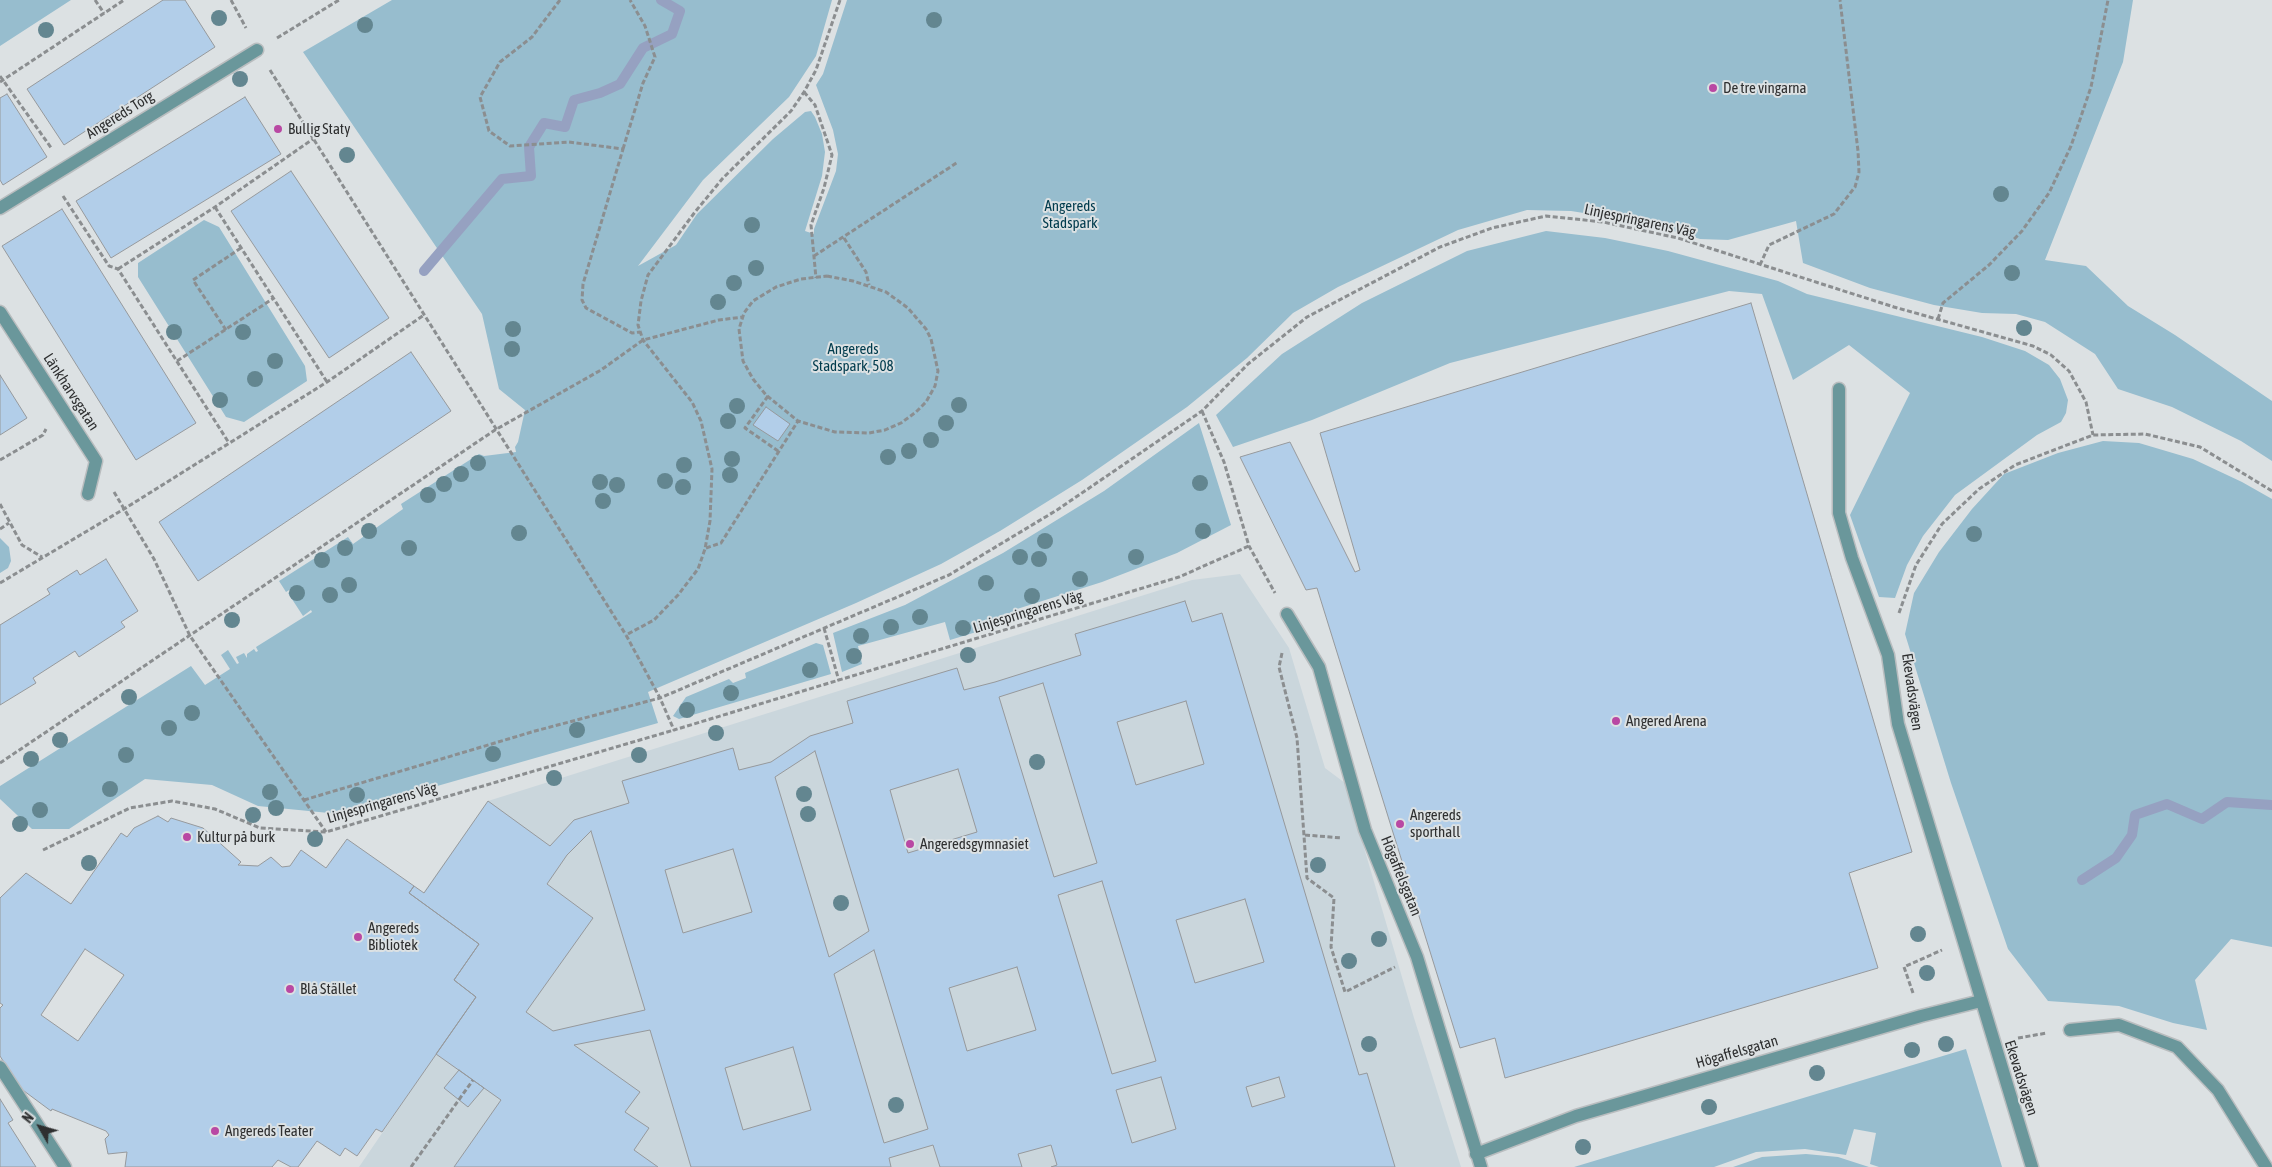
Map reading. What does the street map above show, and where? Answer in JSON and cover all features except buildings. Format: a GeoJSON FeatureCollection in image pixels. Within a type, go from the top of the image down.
{"type":"FeatureCollection","features":[{"type":"Feature","properties":{"kind":"street","name":"Angereds Torg"},"geometry":{"type":"LineString","coordinates":[[0,208],[257,50]]}},
{"type":"Feature","properties":{"kind":"street","name":"Länkharvsgatan"},"geometry":{"type":"LineString","coordinates":[[0,312],[96,461]]}},
{"type":"Feature","properties":{"kind":"street","name":"Ekevadsvägen"},"geometry":{"type":"LineString","coordinates":[[1840,389],[1839,513],[1852,558],[1888,655],[1898,724],[2032,1167]]}},
{"type":"Feature","properties":{"kind":"street"},"geometry":{"type":"LineString","coordinates":[[88,494],[96,461]]}},
{"type":"Feature","properties":{"kind":"street","name":"Högaffelsgatan"},"geometry":{"type":"LineString","coordinates":[[1287,614],[1319,667],[1366,830],[1420,966],[1481,1167]]}},
{"type":"Feature","properties":{"kind":"street","name":"Högaffelsgatan"},"geometry":{"type":"LineString","coordinates":[[1476,1154],[1576,1116],[1920,1016],[1981,1001]]}},
{"type":"Feature","properties":{"kind":"street"},"geometry":{"type":"LineString","coordinates":[[2070,1030],[2119,1025],[2177,1048],[2218,1090],[2266,1167]]}},
{"type":"Feature","properties":{"kind":"street"},"geometry":{"type":"LineString","coordinates":[[0,1067],[65,1167]]}},
{"type":"Feature","properties":{"kind":"path"},"geometry":{"type":"LineString","coordinates":[[95,0],[104,13]]}},
{"type":"Feature","properties":{"kind":"path"},"geometry":{"type":"LineString","coordinates":[[2,81],[124,0]]}},
{"type":"Feature","properties":{"kind":"path"},"geometry":{"type":"LineString","coordinates":[[231,0],[257,50],[626,635],[660,698],[674,730]]}},
{"type":"Feature","properties":{"kind":"path"},"geometry":{"type":"LineString","coordinates":[[257,50],[338,0]]}},
{"type":"Feature","properties":{"kind":"path"},"geometry":{"type":"LineString","coordinates":[[560,0],[532,37],[500,62],[480,97],[488,131],[510,146],[569,142],[623,149]]}},
{"type":"Feature","properties":{"kind":"path"},"geometry":{"type":"LineString","coordinates":[[630,0],[646,26],[655,57],[643,83],[623,149],[583,284],[582,300],[586,308],[632,333],[640,332]]}},
{"type":"Feature","properties":{"kind":"path"},"geometry":{"type":"LineString","coordinates":[[626,635],[654,620],[678,595],[698,569],[705,548],[710,521],[712,469],[701,421],[692,402],[643,340],[638,325],[641,301],[648,275],[722,178],[791,111],[816,70],[840,0]]}},
{"type":"Feature","properties":{"kind":"path"},"geometry":{"type":"LineString","coordinates":[[1760,265],[1769,245],[1834,214],[1855,187],[1859,172],[1858,151],[1840,0]]}},
{"type":"Feature","properties":{"kind":"path"},"geometry":{"type":"LineString","coordinates":[[1938,319],[1943,303],[1988,265],[2022,232],[2049,193],[2071,146],[2091,87],[2108,0]]}},
{"type":"Feature","properties":{"kind":"path"},"geometry":{"type":"LineString","coordinates":[[0,76],[65,168]]}},
{"type":"Feature","properties":{"kind":"path"},"geometry":{"type":"LineString","coordinates":[[804,92],[816,105],[832,155],[824,188],[810,225],[816,278]]}},
{"type":"Feature","properties":{"kind":"path"},"geometry":{"type":"LineString","coordinates":[[118,269],[215,207],[313,139]]}},
{"type":"Feature","properties":{"kind":"path"},"geometry":{"type":"LineString","coordinates":[[814,257],[958,162]]}},
{"type":"Feature","properties":{"kind":"path"},"geometry":{"type":"LineString","coordinates":[[51,177],[109,266],[118,269],[229,443]]}},
{"type":"Feature","properties":{"kind":"path"},"geometry":{"type":"LineString","coordinates":[[215,207],[327,382]]}},
{"type":"Feature","properties":{"kind":"path","name":"Linjespringarens Väg"},"geometry":{"type":"LineString","coordinates":[[304,800],[535,731],[660,698],[949,575],[1058,510],[1202,411],[1248,364],[1307,317],[1440,247],[1492,228],[1546,216],[1603,222],[1678,238],[1894,307],[2033,346],[2051,355],[2069,371],[2086,402],[2093,435]]}},
{"type":"Feature","properties":{"kind":"path"},"geometry":{"type":"LineString","coordinates":[[844,238],[866,272],[869,285]]}},
{"type":"Feature","properties":{"kind":"path"},"geometry":{"type":"LineString","coordinates":[[226,330],[193,280],[241,248]]}},
{"type":"Feature","properties":{"kind":"path"},"geometry":{"type":"LineString","coordinates":[[827,276],[869,285],[897,299],[908,308],[926,329],[936,355],[938,371],[935,386],[926,402],[901,423],[886,430],[869,433],[835,432],[798,421],[768,396],[753,379],[743,361],[739,329],[753,301],[776,287],[801,279],[816,278],[827,276]]}},
{"type":"Feature","properties":{"kind":"path"},"geometry":{"type":"LineString","coordinates":[[177,361],[274,298]]}},
{"type":"Feature","properties":{"kind":"path"},"geometry":{"type":"LineString","coordinates":[[0,583],[124,509],[327,382],[424,315]]}},
{"type":"Feature","properties":{"kind":"path"},"geometry":{"type":"LineString","coordinates":[[0,763],[495,430],[601,370],[643,340],[720,320],[743,318]]}},
{"type":"Feature","properties":{"kind":"path"},"geometry":{"type":"LineString","coordinates":[[768,396],[745,428],[778,451]]}},
{"type":"Feature","properties":{"kind":"path"},"geometry":{"type":"LineString","coordinates":[[1202,411],[1224,462],[1249,546],[1287,614],[1279,667],[1297,738],[1307,878],[1334,898],[1331,947],[1345,992],[1388,970]]}},
{"type":"Feature","properties":{"kind":"path"},"geometry":{"type":"LineString","coordinates":[[705,548],[721,543],[798,421]]}},
{"type":"Feature","properties":{"kind":"path"},"geometry":{"type":"LineString","coordinates":[[0,460],[43,435],[49,424]]}},
{"type":"Feature","properties":{"kind":"path"},"geometry":{"type":"LineString","coordinates":[[1898,614],[1916,565],[1942,524],[1979,489],[2015,465],[2093,435],[2145,434],[2200,447],[2272,491]]}},
{"type":"Feature","properties":{"kind":"path"},"geometry":{"type":"LineString","coordinates":[[96,461],[154,559],[190,636],[326,832]]}},
{"type":"Feature","properties":{"kind":"path"},"geometry":{"type":"LineString","coordinates":[[0,504],[22,545],[42,557]]}},
{"type":"Feature","properties":{"kind":"path"},"geometry":{"type":"LineString","coordinates":[[0,530],[10,523]]}},
{"type":"Feature","properties":{"kind":"path","name":"Linjespringarens Väg"},"geometry":{"type":"LineString","coordinates":[[42,850],[130,808],[172,801],[215,809],[260,828],[326,832],[839,681],[1179,577],[1249,546]]}},
{"type":"Feature","properties":{"kind":"path"},"geometry":{"type":"LineString","coordinates":[[824,628],[839,681]]}},
{"type":"Feature","properties":{"kind":"path"},"geometry":{"type":"LineString","coordinates":[[1305,835],[1349,839]]}},
{"type":"Feature","properties":{"kind":"path"},"geometry":{"type":"LineString","coordinates":[[1920,1016],[1904,967],[1963,941]]}},
{"type":"Feature","properties":{"kind":"path"},"geometry":{"type":"LineString","coordinates":[[1993,1042],[2070,1030]]}},
{"type":"Feature","properties":{"kind":"path"},"geometry":{"type":"LineString","coordinates":[[411,1167],[473,1080]]}},
{"type":"Feature","properties":{"kind":"shaded area","name":"Angeredsgymnasiet"},"geometry":{"type":"Polygon","coordinates":[[[1240,574],[1289,648],[1325,768],[1345,783],[1414,1018],[1461,1167],[359,1167],[436,1054],[423,893],[488,801],[1192,580],[1240,574]]]}},
{"type":"Feature","properties":{"kind":"green space"},"geometry":{"type":"Polygon","coordinates":[[[0,0],[71,0],[0,46],[0,0]]]}},
{"type":"Feature","properties":{"kind":"green space","name":"Angereds Stadspark"},"geometry":{"type":"Polygon","coordinates":[[[392,0],[832,0],[816,56],[789,97],[703,180],[638,266],[676,245],[697,214],[773,139],[805,112],[811,111],[822,134],[825,152],[822,176],[805,231],[814,234],[814,229],[836,171],[838,154],[833,130],[816,85],[823,74],[847,0],[2133,0],[2123,62],[2045,260],[2086,266],[2128,306],[2175,335],[2272,401],[2272,461],[2241,441],[2172,407],[2118,389],[2095,354],[2045,322],[2016,314],[1982,313],[1934,305],[1870,288],[1803,263],[1796,221],[1728,240],[1700,239],[1647,223],[1571,211],[1527,210],[1458,230],[1338,287],[1293,313],[1247,358],[1187,407],[1082,480],[1000,531],[941,564],[856,603],[648,692],[658,723],[339,814],[258,806],[212,785],[145,779],[69,829],[32,829],[0,799],[0,786],[191,666],[205,685],[230,669],[221,655],[228,650],[237,664],[239,663],[236,657],[244,653],[247,658],[247,654],[254,649],[256,652],[258,651],[256,647],[312,612],[311,610],[303,616],[288,593],[295,588],[286,592],[279,581],[348,537],[353,544],[403,509],[401,504],[479,454],[484,456],[516,452],[515,447],[518,442],[525,410],[499,389],[482,314],[303,52],[392,0]]]}},
{"type":"Feature","properties":{"kind":"green space"},"geometry":{"type":"Polygon","coordinates":[[[204,220],[219,227],[305,366],[307,381],[244,422],[226,417],[138,277],[138,263],[204,220]]]}},
{"type":"Feature","properties":{"kind":"green space"},"geometry":{"type":"Polygon","coordinates":[[[1546,231],[1605,238],[1668,251],[1778,281],[1807,294],[1982,337],[2025,351],[2049,365],[2060,379],[2068,400],[2066,413],[2061,422],[2037,435],[1955,495],[1923,536],[1907,565],[1895,598],[1879,597],[1850,515],[1910,393],[1849,345],[1793,380],[1762,294],[1729,291],[1450,363],[1312,420],[1233,447],[1216,415],[1282,354],[1362,303],[1467,251],[1546,231]]]}},
{"type":"Feature","properties":{"kind":"green space"},"geometry":{"type":"Polygon","coordinates":[[[1199,423],[1231,525],[1177,553],[1102,582],[1017,609],[1019,619],[950,640],[945,622],[858,646],[862,664],[842,672],[833,633],[905,605],[1003,553],[1104,491],[1199,423]]]}},
{"type":"Feature","properties":{"kind":"green space"},"geometry":{"type":"Polygon","coordinates":[[[2103,441],[2139,443],[2193,459],[2242,482],[2272,499],[2272,947],[2231,939],[2195,980],[2207,1030],[2173,1023],[2119,1006],[2048,1001],[2008,949],[1951,783],[1905,634],[1914,593],[1939,552],[1972,509],[2004,474],[2058,453],[2103,441]]]}},
{"type":"Feature","properties":{"kind":"green space"},"geometry":{"type":"Polygon","coordinates":[[[0,538],[9,547],[11,561],[8,568],[0,573],[0,538]]]}},
{"type":"Feature","properties":{"kind":"green space"},"geometry":{"type":"Polygon","coordinates":[[[816,643],[823,645],[831,674],[679,719],[673,716],[686,697],[729,679],[733,683],[746,678],[745,673],[816,643]]]}},
{"type":"Feature","properties":{"kind":"green space"},"geometry":{"type":"Polygon","coordinates":[[[1966,1049],[2002,1167],[1879,1167],[1870,1164],[1876,1133],[1854,1129],[1846,1155],[1805,1149],[1756,1152],[1714,1167],[1574,1167],[1966,1049]]]}},
{"type":"Feature","properties":{"kind":"green space"},"geometry":{"type":"Polygon","coordinates":[[[1806,1154],[1838,1157],[1869,1167],[1733,1167],[1762,1157],[1806,1154]]]}},
{"type":"Feature","properties":{"kind":"waterway"},"geometry":{"type":"LineString","coordinates":[[424,271],[502,179],[531,176],[529,147],[544,123],[565,127],[574,100],[600,93],[620,84],[643,48],[672,34],[680,11],[661,0]]}},
{"type":"Feature","properties":{"kind":"waterway"},"geometry":{"type":"LineString","coordinates":[[2082,880],[2116,858],[2132,835],[2135,815],[2167,804],[2202,819],[2227,802],[2272,805]]}},
{"type":"Feature","properties":{"kind":"place","name":"De tre vingarna"},"geometry":{"type":"Point","coordinates":[1713,88]}},
{"type":"Feature","properties":{"kind":"place","name":"Bullig Staty"},"geometry":{"type":"Point","coordinates":[278,129]}},
{"type":"Feature","properties":{"kind":"place","name":"Angered Arena"},"geometry":{"type":"Point","coordinates":[1616,721]}},
{"type":"Feature","properties":{"kind":"place","name":"Angereds sporthall"},"geometry":{"type":"Point","coordinates":[1400,824]}},
{"type":"Feature","properties":{"kind":"place","name":"Kultur på burk"},"geometry":{"type":"Point","coordinates":[187,837]}},
{"type":"Feature","properties":{"kind":"place","name":"Angeredsgymnasiet"},"geometry":{"type":"Point","coordinates":[910,844]}},
{"type":"Feature","properties":{"kind":"place","name":"Angereds Bibliotek"},"geometry":{"type":"Point","coordinates":[358,937]}},
{"type":"Feature","properties":{"kind":"place","name":"Blå Stället"},"geometry":{"type":"Point","coordinates":[290,989]}},
{"type":"Feature","properties":{"kind":"place","name":"Angereds Teater"},"geometry":{"type":"Point","coordinates":[215,1131]}},
{"type":"Feature","properties":{"kind":"park label","name":"Angereds Stadspark, 508"},"geometry":{"type":"Point","coordinates":[853,358]}}]}
